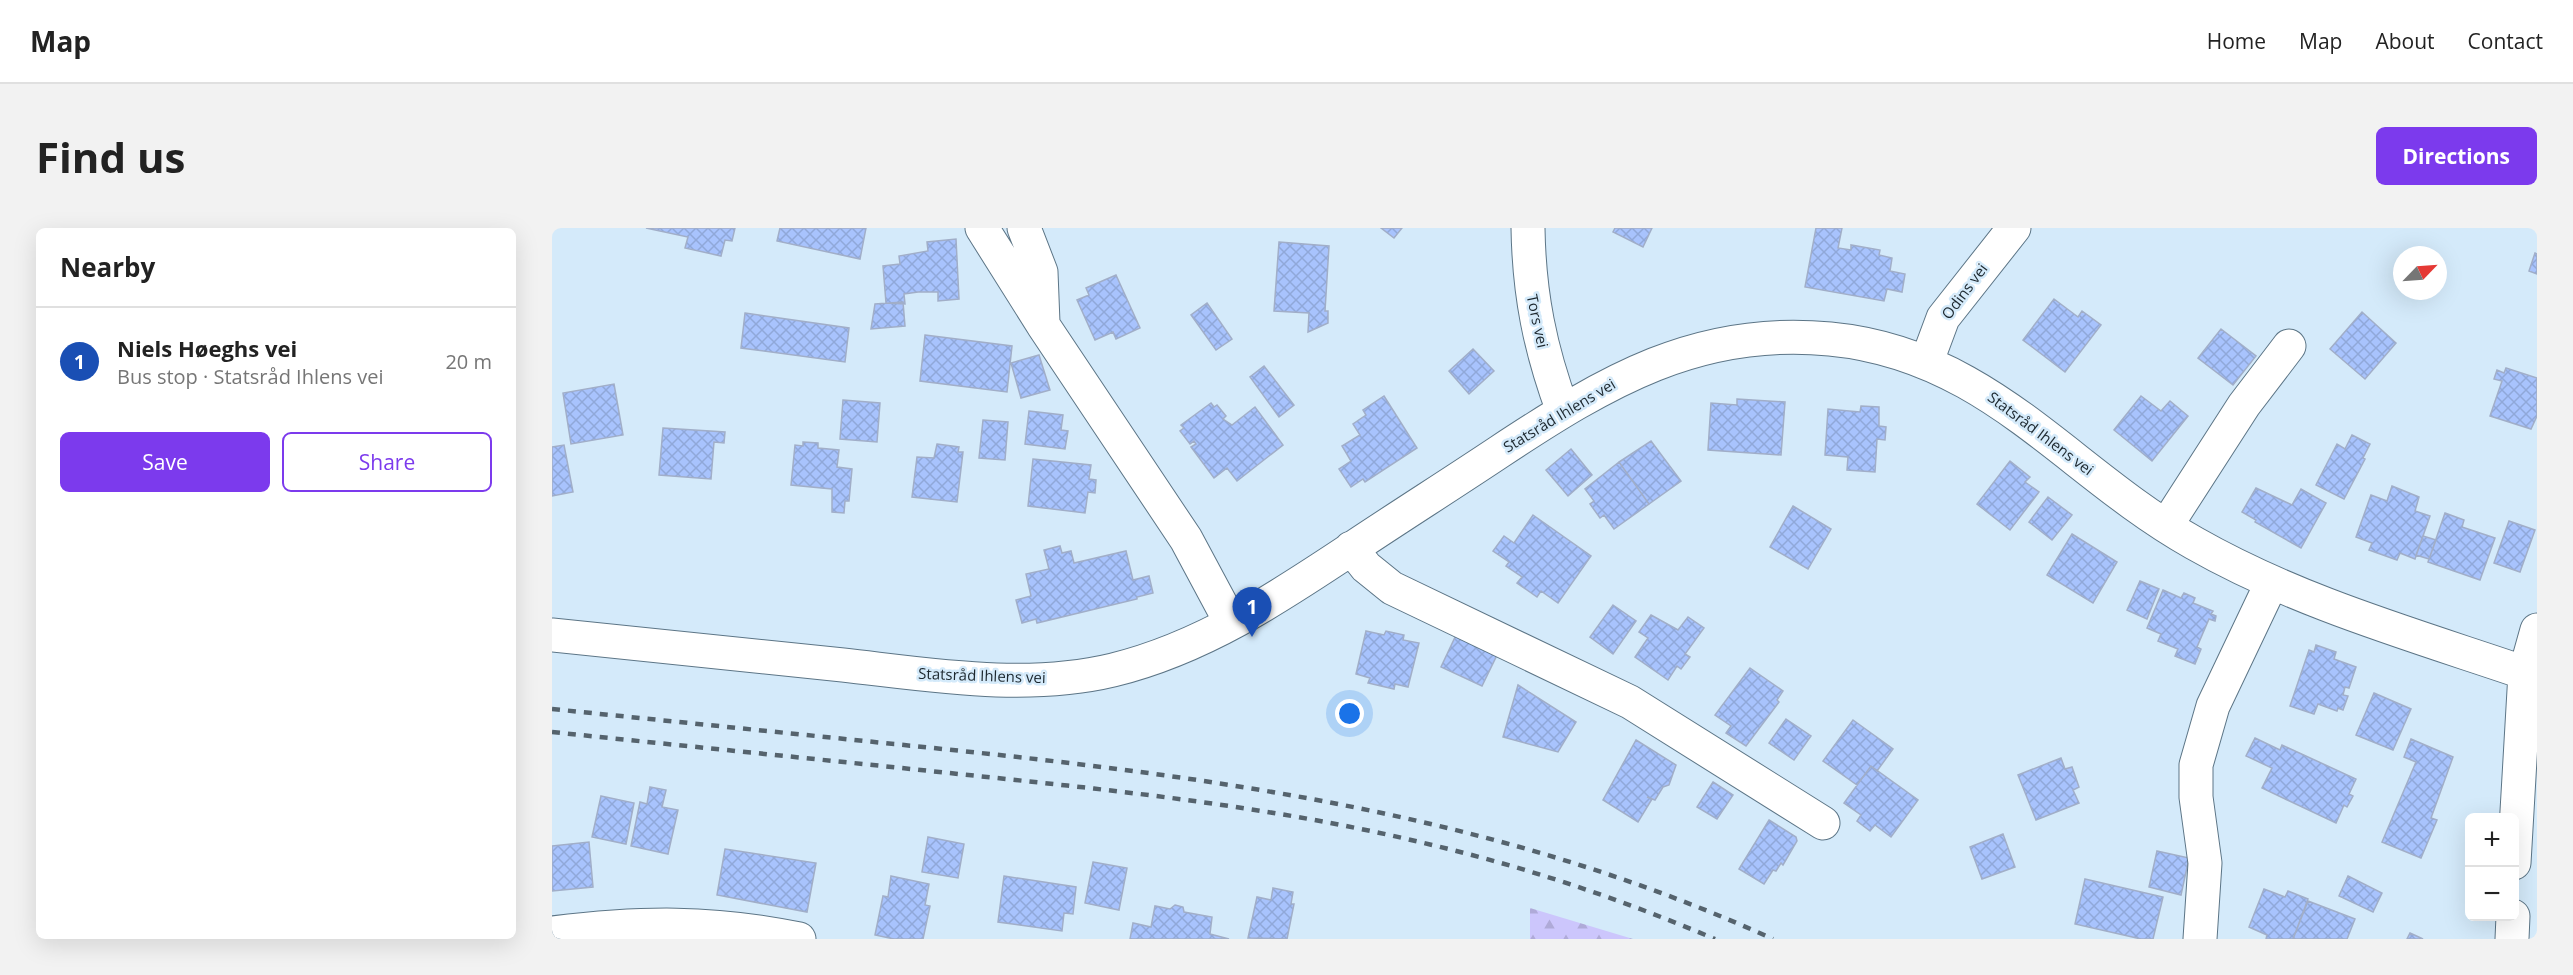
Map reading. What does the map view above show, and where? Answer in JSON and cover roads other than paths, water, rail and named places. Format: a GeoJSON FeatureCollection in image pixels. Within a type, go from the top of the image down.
{"type":"FeatureCollection","features":[{"type":"Feature","properties":{"kind":"street"},"geometry":{"type":"LineString","coordinates":[[982,228],[1043,325],[1186,539],[1231,623]]}},
{"type":"Feature","properties":{"kind":"street"},"geometry":{"type":"LineString","coordinates":[[1024,228],[1041,272],[1043,325]]}},
{"type":"Feature","properties":{"kind":"street","name":"Tors vei"},"geometry":{"type":"LineString","coordinates":[[1528,228],[1529,277],[1549,373],[1563,411]]}},
{"type":"Feature","properties":{"kind":"street","name":"Odins vei"},"geometry":{"type":"LineString","coordinates":[[1927,361],[1943,318],[2014,228]]}},
{"type":"Feature","properties":{"kind":"street","name":"Statsråd Ihlens vei"},"geometry":{"type":"LineString","coordinates":[[552,635],[940,675],[1022,680],[1085,675],[1115,669],[1174,649],[1231,623],[1281,596],[1563,411],[1649,365],[1679,354],[1739,342],[1771,338],[1833,339],[1905,354],[1927,361],[1969,382],[2015,412],[2166,526],[2220,558],[2272,582],[2356,615],[2531,675]]}},
{"type":"Feature","properties":{"kind":"street"},"geometry":{"type":"LineString","coordinates":[[2166,526],[2244,405],[2289,346]]}},
{"type":"Feature","properties":{"kind":"street"},"geometry":{"type":"LineString","coordinates":[[1352,548],[1366,567],[1392,588],[1630,702],[1823,823]]}},
{"type":"Feature","properties":{"kind":"street"},"geometry":{"type":"LineString","coordinates":[[2200,939],[2205,863],[2196,797],[2196,765],[2213,706],[2272,582]]}},
{"type":"Feature","properties":{"kind":"street"},"geometry":{"type":"LineString","coordinates":[[2519,813],[2537,630]]}},
{"type":"Feature","properties":{"kind":"street"},"geometry":{"type":"LineString","coordinates":[[2512,939],[2513,921]]}},
{"type":"Feature","properties":{"kind":"street"},"geometry":{"type":"LineString","coordinates":[[552,933],[665,923],[752,929],[799,939]]}},
{"type":"Feature","properties":{"kind":"railway"},"geometry":{"type":"LineString","coordinates":[[552,709],[1042,760],[1256,789],[1465,832],[1568,861],[1671,897],[1773,939]]}},
{"type":"Feature","properties":{"kind":"railway"},"geometry":{"type":"LineString","coordinates":[[552,732],[1071,786],[1192,801],[1313,820],[1373,831],[1504,864],[1611,898],[1715,939]]}},
{"type":"Feature","properties":{"kind":"place","name":"Niels Høeghs vei"},"geometry":{"type":"Point","coordinates":[1252,637]}}]}
